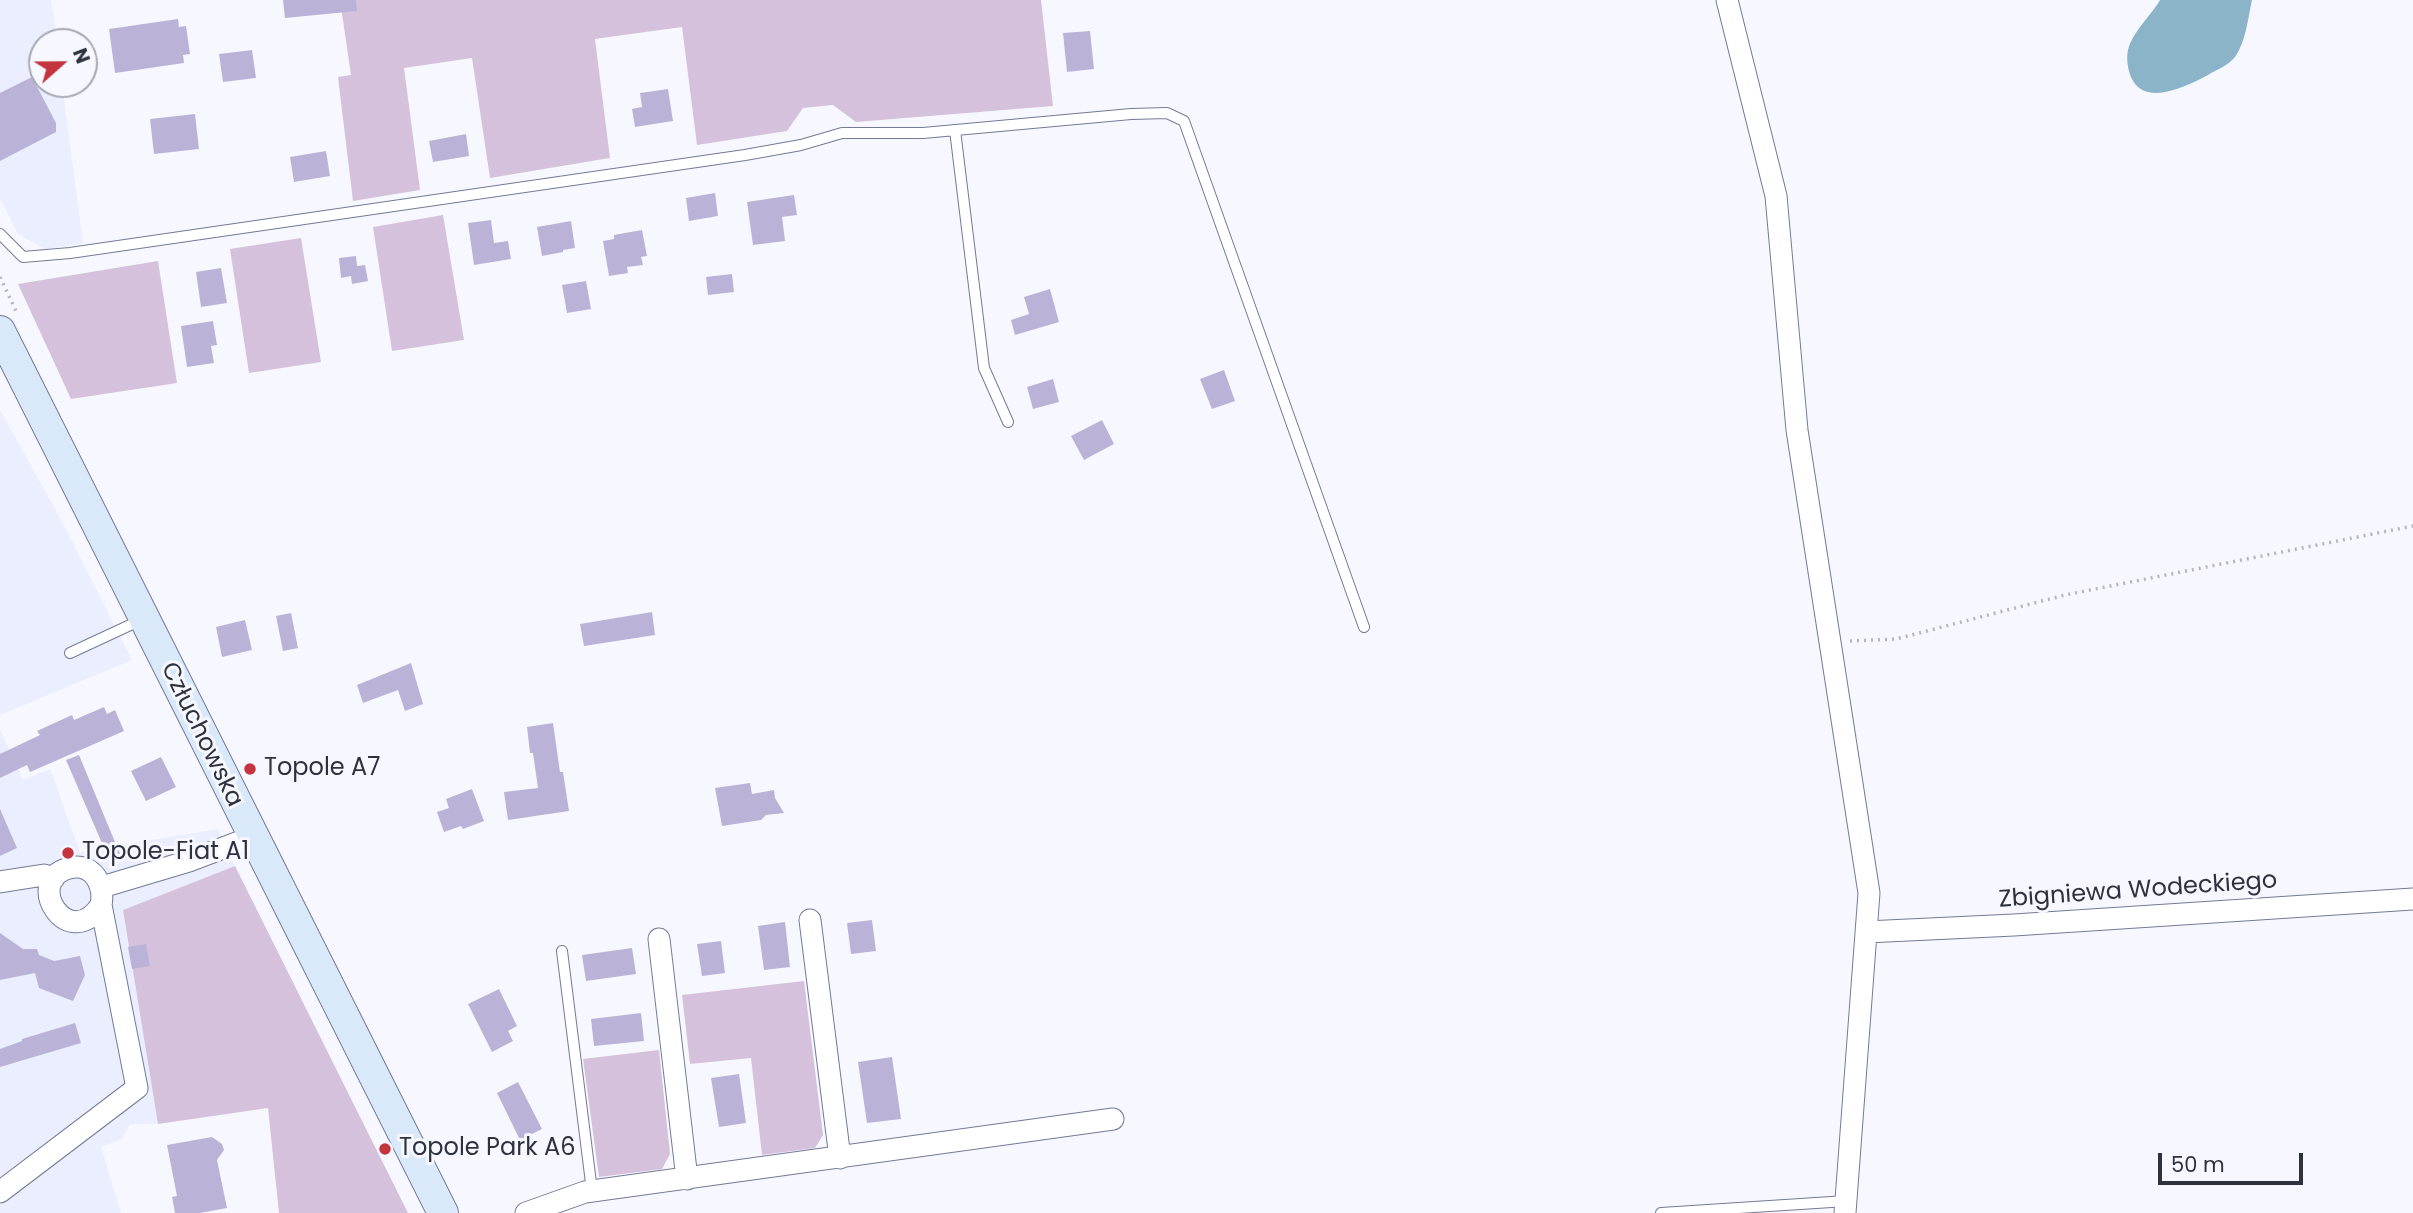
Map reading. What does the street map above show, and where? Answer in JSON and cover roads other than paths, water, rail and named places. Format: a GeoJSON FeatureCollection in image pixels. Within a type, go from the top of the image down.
{"type":"FeatureCollection","features":[{"type":"Feature","properties":{"kind":"main road","name":"Człuchowska"},"geometry":{"type":"LineString","coordinates":[[0,331],[443,1213]]}},
{"type":"Feature","properties":{"kind":"street"},"geometry":{"type":"LineString","coordinates":[[1727,0],[1776,195],[1797,429],[1869,893],[1846,1207]]}},
{"type":"Feature","properties":{"kind":"street"},"geometry":{"type":"LineString","coordinates":[[0,1192],[137,1088],[102,896],[98,879],[85,869],[68,869],[54,878],[49,895],[51,904],[62,918],[80,921],[89,918],[102,896],[252,837]]}},
{"type":"Feature","properties":{"kind":"street"},"geometry":{"type":"LineString","coordinates":[[0,883],[44,875],[54,878]]}},
{"type":"Feature","properties":{"kind":"street","name":"Zbigniewa Wodeckiego"},"geometry":{"type":"LineString","coordinates":[[1866,932],[2413,900]]}},
{"type":"Feature","properties":{"kind":"street"},"geometry":{"type":"LineString","coordinates":[[810,920],[841,1158]]}},
{"type":"Feature","properties":{"kind":"street"},"geometry":{"type":"LineString","coordinates":[[659,939],[687,1179]]}},
{"type":"Feature","properties":{"kind":"street"},"geometry":{"type":"LineString","coordinates":[[526,1213],[592,1191],[1113,1119]]}},
{"type":"Feature","properties":{"kind":"lane"},"geometry":{"type":"LineString","coordinates":[[0,234],[23,257],[70,253],[745,155],[801,145],[842,133],[923,133],[1167,113],[1184,121],[1364,626]]}},
{"type":"Feature","properties":{"kind":"lane"},"geometry":{"type":"LineString","coordinates":[[955,130],[984,368],[1008,422]]}},
{"type":"Feature","properties":{"kind":"lane"},"geometry":{"type":"LineString","coordinates":[[70,653],[144,619]]}},
{"type":"Feature","properties":{"kind":"lane"},"geometry":{"type":"LineString","coordinates":[[562,951],[592,1191]]}},
{"type":"Feature","properties":{"kind":"lane"},"geometry":{"type":"LineString","coordinates":[[1661,1213],[1846,1207]]}},
{"type":"Feature","properties":{"kind":"water"},"geometry":{"type":"Polygon","coordinates":[[[2160,0],[2252,0],[2244,37],[2235,57],[2199,80],[2178,89],[2156,93],[2137,86],[2129,71],[2128,50],[2138,30],[2160,0]]]}},
{"type":"Feature","properties":{"kind":"place","name":"Topole A7"},"geometry":{"type":"Point","coordinates":[250,769]}},
{"type":"Feature","properties":{"kind":"place","name":"Topole-Fiat A1"},"geometry":{"type":"Point","coordinates":[68,853]}},
{"type":"Feature","properties":{"kind":"place","name":"Topole Park A6"},"geometry":{"type":"Point","coordinates":[385,1149]}}]}
